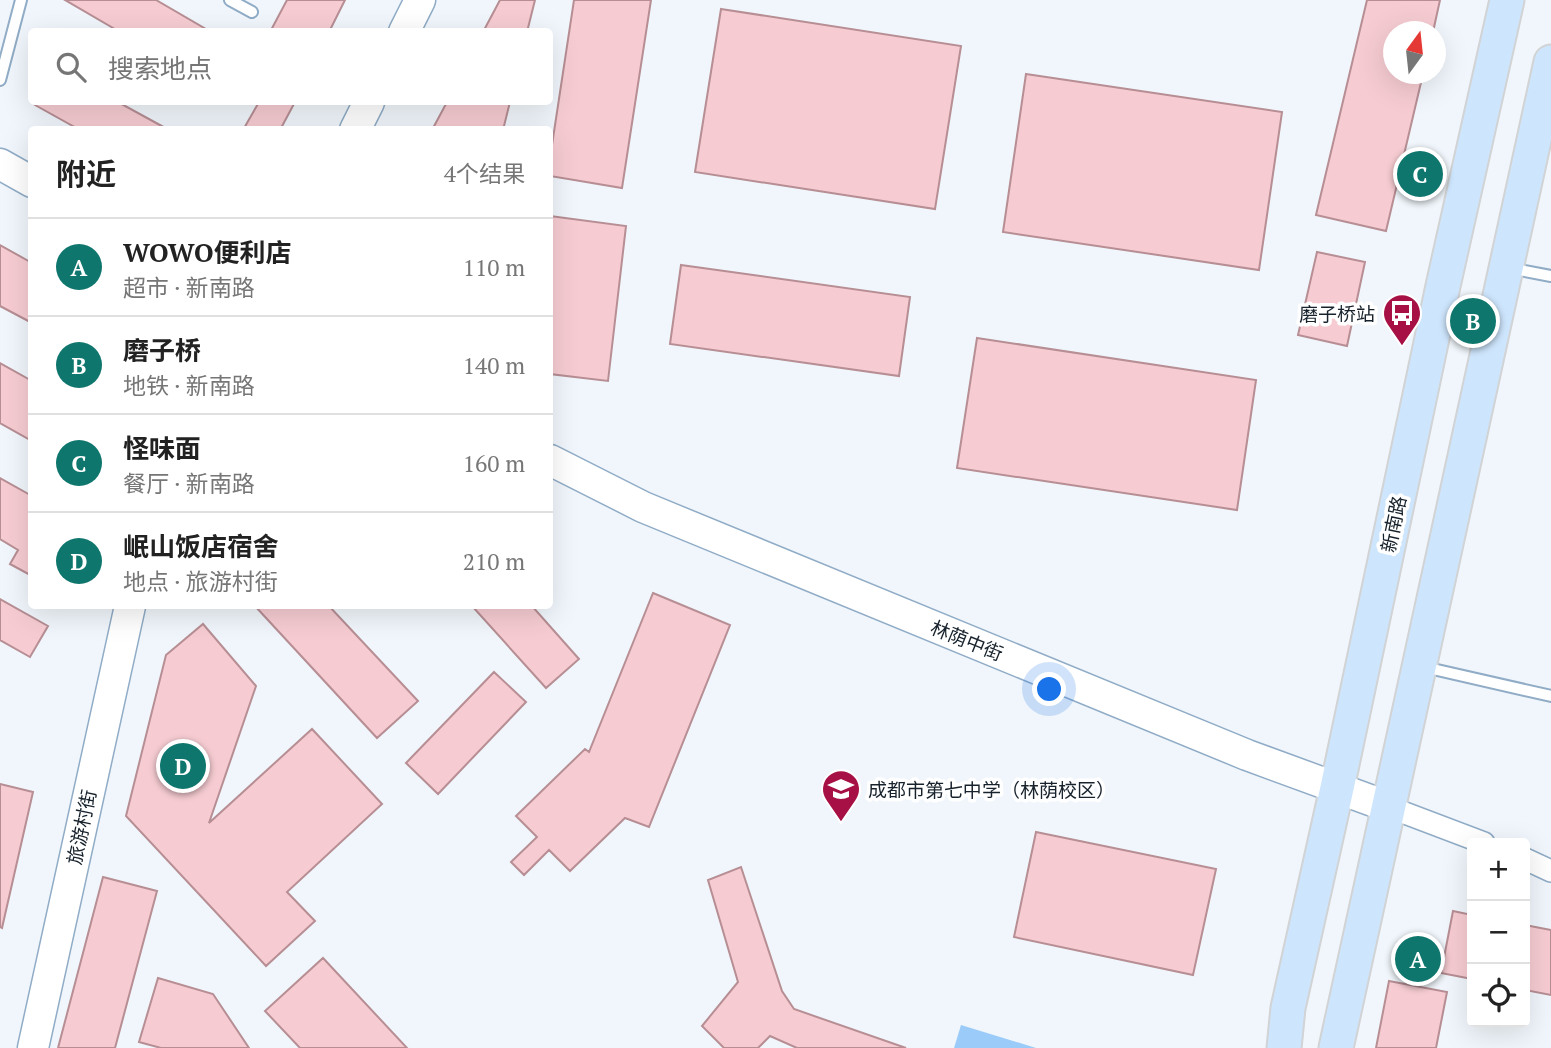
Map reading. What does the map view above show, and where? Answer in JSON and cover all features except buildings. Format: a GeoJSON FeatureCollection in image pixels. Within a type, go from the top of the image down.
{"type":"FeatureCollection","features":[{"type":"Feature","properties":{"kind":"main road","name":"新南路"},"geometry":{"type":"LineString","coordinates":[[1284,1048],[1288,1008],[1507,0]]}},
{"type":"Feature","properties":{"kind":"main road"},"geometry":{"type":"LineString","coordinates":[[1340,1039],[1551,62]]}},
{"type":"Feature","properties":{"kind":"main road"},"geometry":{"type":"LineString","coordinates":[[1276,1048],[1288,1008]]}},
{"type":"Feature","properties":{"kind":"street"},"geometry":{"type":"LineString","coordinates":[[406,28],[420,0]]}},
{"type":"Feature","properties":{"kind":"street"},"geometry":{"type":"LineString","coordinates":[[357,126],[368,105]]}},
{"type":"Feature","properties":{"kind":"street"},"geometry":{"type":"LineString","coordinates":[[0,164],[28,180]]}},
{"type":"Feature","properties":{"kind":"street","name":"林荫中街"},"geometry":{"type":"LineString","coordinates":[[553,462],[643,507],[1247,755],[1389,807]]}},
{"type":"Feature","properties":{"kind":"street","name":"旅游村街"},"geometry":{"type":"LineString","coordinates":[[33,1048],[129,609]]}},
{"type":"Feature","properties":{"kind":"street"},"geometry":{"type":"LineString","coordinates":[[1389,807],[1471,838]]}},
{"type":"Feature","properties":{"kind":"street"},"geometry":{"type":"LineString","coordinates":[[1530,862],[1551,872]]}},
{"type":"Feature","properties":{"kind":"lane"},"geometry":{"type":"LineString","coordinates":[[0,80],[21,0]]}},
{"type":"Feature","properties":{"kind":"lane"},"geometry":{"type":"LineString","coordinates":[[230,0],[252,12]]}},
{"type":"Feature","properties":{"kind":"lane"},"geometry":{"type":"LineString","coordinates":[[1506,267],[1551,276]]}},
{"type":"Feature","properties":{"kind":"lane"},"geometry":{"type":"LineString","coordinates":[[1420,666],[1551,696]]}},
{"type":"Feature","properties":{"kind":"shaded area"},"geometry":{"type":"Polygon","coordinates":[[[961,1025],[1036,1048],[954,1048],[961,1025]]]}},
{"type":"Feature","properties":{"kind":"place","name":"怪味面"},"geometry":{"type":"Point","coordinates":[1420,174]}},
{"type":"Feature","properties":{"kind":"place","name":"磨子桥"},"geometry":{"type":"Point","coordinates":[1473,321]}},
{"type":"Feature","properties":{"kind":"place","name":"磨子桥站"},"geometry":{"type":"Point","coordinates":[1402,347]}},
{"type":"Feature","properties":{"kind":"place","name":"岷山饭店宿舍"},"geometry":{"type":"Point","coordinates":[183,766]}},
{"type":"Feature","properties":{"kind":"place","name":"成都市第七中学（林荫校区）"},"geometry":{"type":"Point","coordinates":[841,823]}},
{"type":"Feature","properties":{"kind":"place","name":"WOWO便利店"},"geometry":{"type":"Point","coordinates":[1418,959]}}]}
